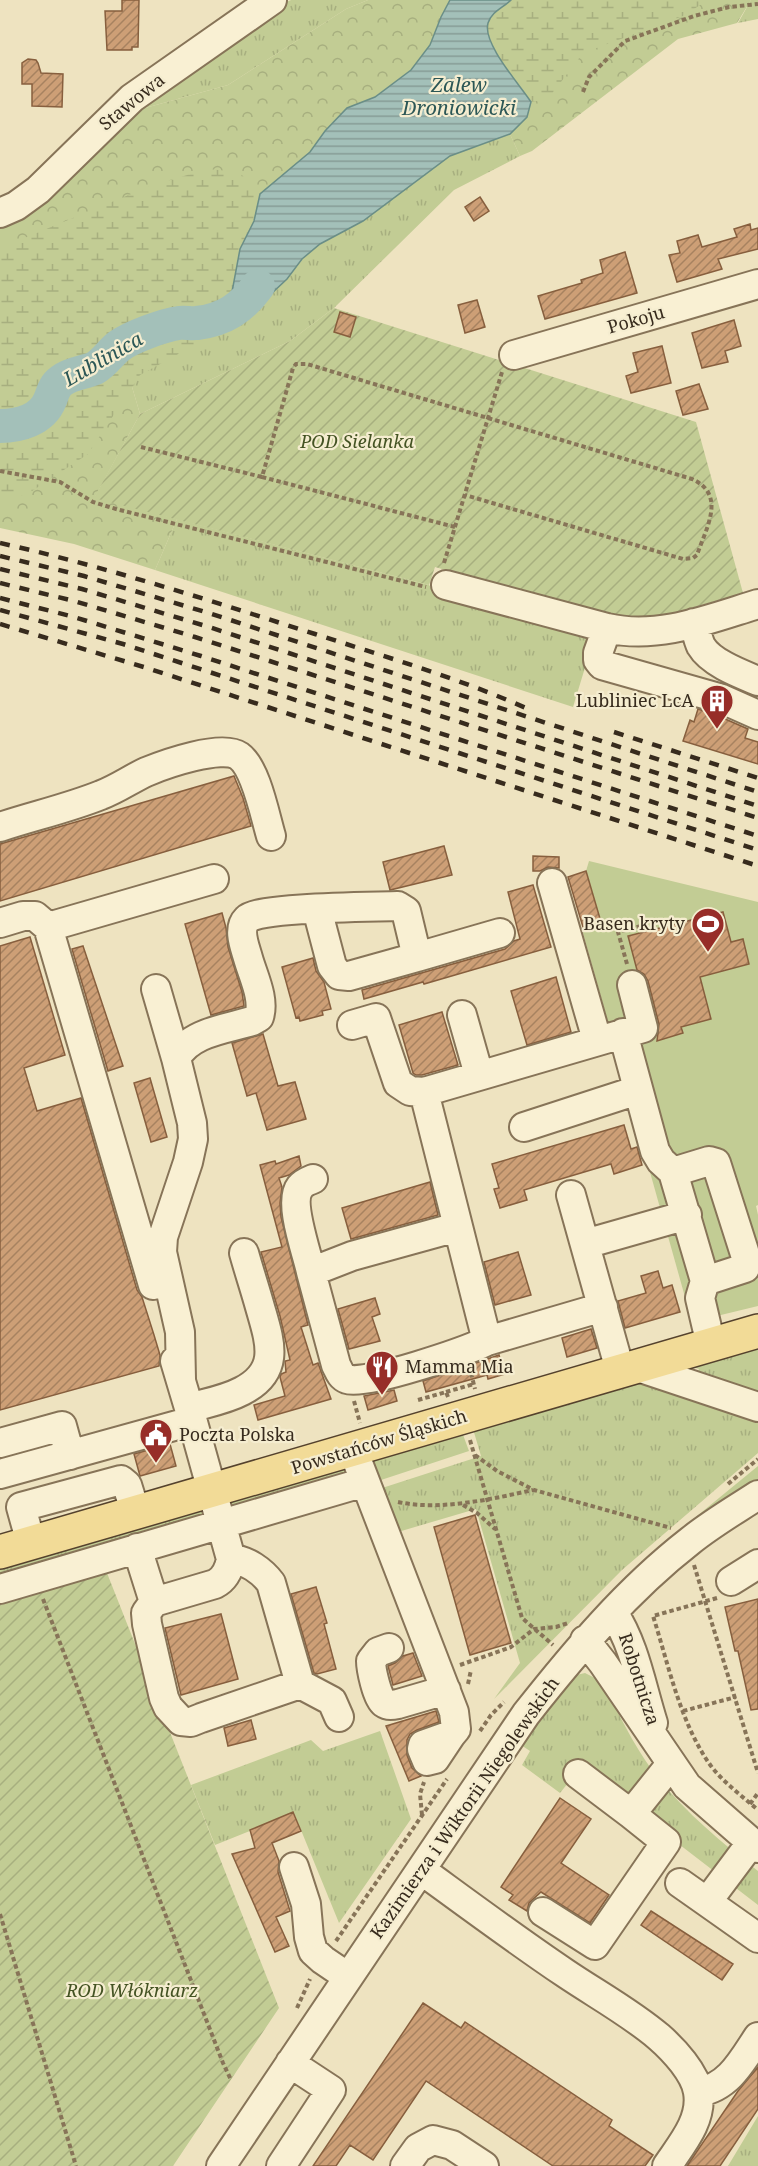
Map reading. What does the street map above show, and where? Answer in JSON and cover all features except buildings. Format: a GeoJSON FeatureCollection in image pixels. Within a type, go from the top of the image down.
{"type":"FeatureCollection","features":[{"type":"Feature","properties":{"kind":"main road","name":"Powstańców Śląskich"},"geometry":{"type":"LineString","coordinates":[[0,1552],[758,1331]]}},
{"type":"Feature","properties":{"kind":"street","name":"Stawowa"},"geometry":{"type":"LineString","coordinates":[[0,213],[16,206],[38,190],[132,98],[272,0]]}},
{"type":"Feature","properties":{"kind":"street","name":"Pokoju"},"geometry":{"type":"LineString","coordinates":[[509,362],[758,284]]}},
{"type":"Feature","properties":{"kind":"street"},"geometry":{"type":"LineString","coordinates":[[446,585],[607,628],[633,632],[661,630],[698,635],[758,604]]}},
{"type":"Feature","properties":{"kind":"street"},"geometry":{"type":"LineString","coordinates":[[607,628],[598,653],[598,660],[602,665],[722,699],[758,715]]}},
{"type":"Feature","properties":{"kind":"street"},"geometry":{"type":"LineString","coordinates":[[647,677],[661,630]]}},
{"type":"Feature","properties":{"kind":"street"},"geometry":{"type":"LineString","coordinates":[[698,635],[731,670],[758,681]]}},
{"type":"Feature","properties":{"kind":"street"},"geometry":{"type":"LineString","coordinates":[[689,689],[698,635]]}},
{"type":"Feature","properties":{"kind":"street"},"geometry":{"type":"LineString","coordinates":[[0,827],[99,796],[149,771],[200,755],[227,751],[239,755],[247,763],[271,836]]}},
{"type":"Feature","properties":{"kind":"street"},"geometry":{"type":"LineString","coordinates":[[48,927],[214,879]]}},
{"type":"Feature","properties":{"kind":"street"},"geometry":{"type":"LineString","coordinates":[[552,883],[610,1037],[638,1090],[657,1156],[673,1172],[705,1281],[699,1298],[711,1345]]}},
{"type":"Feature","properties":{"kind":"street"},"geometry":{"type":"LineString","coordinates":[[176,1058],[186,1043],[195,1038],[252,1022],[259,1017],[261,1003],[242,928],[252,915],[268,911],[398,906],[406,911],[417,957]]}},
{"type":"Feature","properties":{"kind":"street"},"geometry":{"type":"LineString","coordinates":[[317,909],[332,966],[339,975],[349,976],[500,933]]}},
{"type":"Feature","properties":{"kind":"street"},"geometry":{"type":"LineString","coordinates":[[0,923],[23,916],[35,916],[48,927],[181,1379],[231,1559],[226,1574],[221,1580],[154,1602],[146,1613],[164,1698],[168,1707],[181,1721],[191,1722],[300,1684]]}},
{"type":"Feature","properties":{"kind":"street"},"geometry":{"type":"LineString","coordinates":[[375,1018],[398,1083],[410,1091],[424,1092],[643,1028],[632,985]]}},
{"type":"Feature","properties":{"kind":"street"},"geometry":{"type":"LineString","coordinates":[[156,988],[192,1123],[193,1139],[188,1162],[163,1237],[162,1252],[180,1332],[181,1379]]}},
{"type":"Feature","properties":{"kind":"street"},"geometry":{"type":"LineString","coordinates":[[462,1015],[479,1075]]}},
{"type":"Feature","properties":{"kind":"street"},"geometry":{"type":"LineString","coordinates":[[524,1127],[638,1090]]}},
{"type":"Feature","properties":{"kind":"street"},"geometry":{"type":"LineString","coordinates":[[424,1092],[487,1341]]}},
{"type":"Feature","properties":{"kind":"street"},"geometry":{"type":"LineString","coordinates":[[673,1172],[709,1161],[716,1163],[751,1249],[745,1268],[705,1281]]}},
{"type":"Feature","properties":{"kind":"street"},"geometry":{"type":"LineString","coordinates":[[313,1179],[305,1182],[299,1188],[296,1202],[311,1272],[336,1365],[343,1378],[364,1380],[603,1307]]}},
{"type":"Feature","properties":{"kind":"street"},"geometry":{"type":"LineString","coordinates":[[571,1195],[603,1307],[628,1368],[758,1407]]}},
{"type":"Feature","properties":{"kind":"street"},"geometry":{"type":"LineString","coordinates":[[585,1244],[687,1215]]}},
{"type":"Feature","properties":{"kind":"street"},"geometry":{"type":"LineString","coordinates":[[311,1272],[352,1256],[457,1227]]}},
{"type":"Feature","properties":{"kind":"street"},"geometry":{"type":"LineString","coordinates":[[31,1544],[21,1507],[5,1473],[70,1455],[190,1415],[244,1390],[257,1381],[269,1363],[270,1342],[244,1253]]}},
{"type":"Feature","properties":{"kind":"street"},"geometry":{"type":"LineString","coordinates":[[0,1443],[62,1426],[70,1455]]}},
{"type":"Feature","properties":{"kind":"street"},"geometry":{"type":"LineString","coordinates":[[353,1450],[456,1722],[456,1729],[451,1735],[423,1745],[425,1758],[431,1762]]}},
{"type":"Feature","properties":{"kind":"street"},"geometry":{"type":"LineString","coordinates":[[21,1507],[121,1480],[127,1485],[136,1514]]}},
{"type":"Feature","properties":{"kind":"street"},"geometry":{"type":"LineString","coordinates":[[0,1589],[221,1523],[368,1489]]}},
{"type":"Feature","properties":{"kind":"street","name":"Kazimierza i Wiktorii Niegolewskich"},"geometry":{"type":"LineString","coordinates":[[221,2166],[526,1714],[579,1630],[613,1612],[691,1540],[758,1495]]}},
{"type":"Feature","properties":{"kind":"street"},"geometry":{"type":"LineString","coordinates":[[137,1548],[154,1602]]}},
{"type":"Feature","properties":{"kind":"street"},"geometry":{"type":"LineString","coordinates":[[231,1559],[246,1562],[271,1583],[300,1684],[332,1701],[339,1717]]}},
{"type":"Feature","properties":{"kind":"street"},"geometry":{"type":"LineString","coordinates":[[726,1589],[758,1564]]}},
{"type":"Feature","properties":{"kind":"street","name":"Robotnicza"},"geometry":{"type":"LineString","coordinates":[[613,1612],[635,1659],[666,1756]]}},
{"type":"Feature","properties":{"kind":"street","name":"Robotnicza"},"geometry":{"type":"LineString","coordinates":[[579,1630],[687,1786],[754,1846]]}},
{"type":"Feature","properties":{"kind":"street"},"geometry":{"type":"LineString","coordinates":[[389,1648],[378,1652],[370,1661],[380,1698],[384,1703],[391,1706],[398,1704],[442,1680]]}},
{"type":"Feature","properties":{"kind":"street"},"geometry":{"type":"LineString","coordinates":[[631,1814],[666,1756]]}},
{"type":"Feature","properties":{"kind":"street"},"geometry":{"type":"LineString","coordinates":[[543,1912],[595,1945],[666,1842],[578,1774]]}},
{"type":"Feature","properties":{"kind":"street"},"geometry":{"type":"LineString","coordinates":[[707,1902],[754,1846]]}},
{"type":"Feature","properties":{"kind":"street"},"geometry":{"type":"LineString","coordinates":[[294,1867],[306,1904],[309,1937],[313,1951],[348,1977]]}},
{"type":"Feature","properties":{"kind":"street"},"geometry":{"type":"LineString","coordinates":[[421,1870],[508,1934],[660,2038],[674,2052],[691,2075],[699,2092],[697,2112],[690,2132],[667,2166]]}},
{"type":"Feature","properties":{"kind":"street"},"geometry":{"type":"LineString","coordinates":[[680,1882],[758,1938]]}},
{"type":"Feature","properties":{"kind":"street"},"geometry":{"type":"LineString","coordinates":[[699,2092],[711,2090],[722,2083],[739,2065],[758,2037]]}},
{"type":"Feature","properties":{"kind":"street"},"geometry":{"type":"LineString","coordinates":[[281,2166],[331,2090],[290,2063]]}},
{"type":"Feature","properties":{"kind":"street"},"geometry":{"type":"LineString","coordinates":[[405,2166],[418,2148],[433,2140],[452,2145],[484,2166]]}},
{"type":"Feature","properties":{"kind":"path"},"geometry":{"type":"LineString","coordinates":[[583,92],[589,77],[625,41],[694,16],[729,7],[758,4]]}},
{"type":"Feature","properties":{"kind":"path"},"geometry":{"type":"LineString","coordinates":[[0,471],[60,482],[93,502],[128,512],[427,587],[446,585],[442,569],[488,419],[509,362]]}},
{"type":"Feature","properties":{"kind":"path"},"geometry":{"type":"LineString","coordinates":[[262,477],[293,368],[296,364],[308,364],[692,479],[708,490],[712,507],[697,555],[689,560],[465,495]]}},
{"type":"Feature","properties":{"kind":"path"},"geometry":{"type":"LineString","coordinates":[[141,447],[455,527]]}},
{"type":"Feature","properties":{"kind":"path"},"geometry":{"type":"LineString","coordinates":[[632,985],[618,932],[641,926]]}},
{"type":"Feature","properties":{"kind":"path"},"geometry":{"type":"LineString","coordinates":[[446,1392],[474,1384]]}},
{"type":"Feature","properties":{"kind":"path"},"geometry":{"type":"LineString","coordinates":[[418,1400],[429,1397]]}},
{"type":"Feature","properties":{"kind":"path"},"geometry":{"type":"LineString","coordinates":[[467,1431],[522,1618],[555,1646]]}},
{"type":"Feature","properties":{"kind":"path"},"geometry":{"type":"LineString","coordinates":[[475,1454],[497,1472],[534,1490],[674,1529]]}},
{"type":"Feature","properties":{"kind":"path"},"geometry":{"type":"LineString","coordinates":[[368,1489],[413,1505],[459,1504],[534,1490]]}},
{"type":"Feature","properties":{"kind":"path"},"geometry":{"type":"LineString","coordinates":[[459,1504],[477,1513],[496,1531]]}},
{"type":"Feature","properties":{"kind":"path"},"geometry":{"type":"LineString","coordinates":[[693,1561],[758,1773]]}},
{"type":"Feature","properties":{"kind":"path"},"geometry":{"type":"LineString","coordinates":[[35,1579],[231,2080]]}},
{"type":"Feature","properties":{"kind":"path"},"geometry":{"type":"LineString","coordinates":[[726,1589],[705,1601],[653,1616],[683,1711],[698,1745],[711,1766],[758,1809]]}},
{"type":"Feature","properties":{"kind":"path"},"geometry":{"type":"LineString","coordinates":[[442,1680],[512,1647],[534,1629],[556,1627],[579,1630]]}},
{"type":"Feature","properties":{"kind":"path"},"geometry":{"type":"LineString","coordinates":[[683,1711],[736,1697]]}},
{"type":"Feature","properties":{"kind":"path"},"geometry":{"type":"LineString","coordinates":[[422,1815],[421,1788],[431,1762]]}},
{"type":"Feature","properties":{"kind":"path"},"geometry":{"type":"LineString","coordinates":[[751,1804],[758,1793]]}},
{"type":"Feature","properties":{"kind":"path"},"geometry":{"type":"LineString","coordinates":[[0,1914],[76,2166]]}},
{"type":"Feature","properties":{"kind":"green space"},"geometry":{"type":"Polygon","coordinates":[[[291,0],[368,0],[346,9],[228,85],[127,113],[275,7],[291,0]]]}},
{"type":"Feature","properties":{"kind":"green space"},"geometry":{"type":"Polygon","coordinates":[[[368,0],[450,0],[430,45],[411,70],[375,97],[347,108],[325,131],[310,152],[260,194],[178,227],[0,318],[0,221],[127,113],[228,85],[346,9],[368,0]]]}},
{"type":"Feature","properties":{"kind":"green space"},"geometry":{"type":"Polygon","coordinates":[[[511,0],[751,0],[737,23],[678,39],[532,151],[520,156],[510,134],[527,117],[511,0]]]}},
{"type":"Feature","properties":{"kind":"green space"},"geometry":{"type":"Polygon","coordinates":[[[511,0],[708,0],[683,16],[583,53],[548,99],[531,102],[496,52],[488,31],[488,23],[492,15],[511,0]]]}},
{"type":"Feature","properties":{"kind":"green space"},"geometry":{"type":"Polygon","coordinates":[[[751,0],[758,0],[758,19],[738,23],[751,0]]]}},
{"type":"Feature","properties":{"kind":"green space"},"geometry":{"type":"Polygon","coordinates":[[[510,134],[520,156],[454,190],[334,308],[290,341],[140,414],[125,363],[232,313],[257,307],[287,279],[302,259],[320,244],[363,221],[450,156],[510,134]]]}},
{"type":"Feature","properties":{"kind":"green space"},"geometry":{"type":"Polygon","coordinates":[[[208,169],[239,172],[260,194],[254,221],[240,249],[232,292],[223,318],[213,335],[140,375],[88,454],[29,493],[0,502],[0,248],[153,185],[208,169]]]}},
{"type":"Feature","properties":{"kind":"green space","name":"POD Sielanka"},"geometry":{"type":"Polygon","coordinates":[[[334,308],[696,422],[743,593],[636,624],[435,567],[429,585],[94,498],[140,414],[290,341],[334,308]]]}},
{"type":"Feature","properties":{"kind":"green space"},"geometry":{"type":"Polygon","coordinates":[[[125,363],[140,414],[95,497],[177,519],[155,570],[74,544],[0,528],[0,368],[125,363]]]}},
{"type":"Feature","properties":{"kind":"green space"},"geometry":{"type":"Polygon","coordinates":[[[177,519],[429,585],[439,596],[595,635],[573,707],[155,570],[177,519]]]}},
{"type":"Feature","properties":{"kind":"green space"},"geometry":{"type":"Polygon","coordinates":[[[589,861],[758,902],[758,1205],[756,1206],[758,1215],[758,1306],[692,1322],[583,933],[584,927],[601,922],[586,871],[589,861]]]}},
{"type":"Feature","properties":{"kind":"green space"},"geometry":{"type":"Polygon","coordinates":[[[758,1347],[758,1394],[697,1373],[699,1369],[690,1366],[758,1347]]]}},
{"type":"Feature","properties":{"kind":"green space"},"geometry":{"type":"Polygon","coordinates":[[[626,1383],[647,1383],[758,1416],[758,1453],[622,1570],[494,1699],[520,1663],[476,1509],[398,1532],[379,1489],[481,1456],[473,1429],[626,1383]]]}},
{"type":"Feature","properties":{"kind":"green space"},"geometry":{"type":"Polygon","coordinates":[[[462,1432],[469,1451],[378,1481],[372,1462],[375,1458],[462,1432]]]}},
{"type":"Feature","properties":{"kind":"green space"},"geometry":{"type":"Polygon","coordinates":[[[758,1466],[758,1482],[689,1530],[686,1525],[758,1466]]]}},
{"type":"Feature","properties":{"kind":"green space"},"geometry":{"type":"Polygon","coordinates":[[[344,1467],[349,1476],[344,1478],[340,1473],[264,1495],[262,1500],[237,1513],[225,1502],[344,1467]]]}},
{"type":"Feature","properties":{"kind":"green space"},"geometry":{"type":"Polygon","coordinates":[[[206,1504],[210,1517],[0,1577],[0,1565],[206,1504]]]}},
{"type":"Feature","properties":{"kind":"green space","name":"ROD Włókniarz"},"geometry":{"type":"Polygon","coordinates":[[[107,1573],[279,2008],[173,2166],[0,2166],[0,1605],[107,1573]]]}},
{"type":"Feature","properties":{"kind":"green space"},"geometry":{"type":"Polygon","coordinates":[[[585,1673],[604,1686],[639,1750],[675,1798],[729,1848],[758,1871],[758,1905],[580,1768],[560,1793],[522,1765],[530,1751],[518,1743],[572,1676],[585,1673]]]}},
{"type":"Feature","properties":{"kind":"green space"},"geometry":{"type":"Polygon","coordinates":[[[380,1731],[411,1819],[339,1923],[294,1813],[215,1845],[191,1785],[311,1740],[323,1751],[380,1731]]]}},
{"type":"Feature","properties":{"kind":"green space"},"geometry":{"type":"Polygon","coordinates":[[[758,2116],[758,2166],[728,2166],[758,2116]]]}},
{"type":"Feature","properties":{"kind":"water","name":"Zalew Droniowicki"},"geometry":{"type":"Polygon","coordinates":[[[450,0],[511,0],[492,15],[488,23],[488,31],[496,52],[531,102],[527,117],[510,134],[450,156],[363,221],[320,244],[302,259],[287,279],[257,307],[223,318],[232,292],[240,249],[254,221],[260,194],[310,152],[325,131],[347,108],[375,97],[411,70],[430,45],[450,0]]]}},
{"type":"Feature","properties":{"kind":"waterway","name":"Lublinica"},"geometry":{"type":"LineString","coordinates":[[0,426],[15,425],[36,417],[46,407],[59,383],[69,376],[95,368],[124,343],[165,326],[207,321],[224,316],[246,301],[258,286]]}},
{"type":"Feature","properties":{"kind":"railway"},"geometry":{"type":"LineString","coordinates":[[0,543],[40,552],[237,609],[422,668],[526,708]]}},
{"type":"Feature","properties":{"kind":"railway"},"geometry":{"type":"LineString","coordinates":[[0,556],[84,576],[212,614],[758,792]]}},
{"type":"Feature","properties":{"kind":"railway"},"geometry":{"type":"LineString","coordinates":[[0,569],[82,589],[209,627],[758,806]]}},
{"type":"Feature","properties":{"kind":"railway"},"geometry":{"type":"LineString","coordinates":[[0,583],[74,601],[195,637],[758,818]]}},
{"type":"Feature","properties":{"kind":"railway"},"geometry":{"type":"LineString","coordinates":[[0,598],[74,617],[201,656],[758,836]]}},
{"type":"Feature","properties":{"kind":"railway"},"geometry":{"type":"LineString","coordinates":[[0,610],[123,644],[758,850]]}},
{"type":"Feature","properties":{"kind":"railway"},"geometry":{"type":"LineString","coordinates":[[0,624],[147,668],[758,866]]}},
{"type":"Feature","properties":{"kind":"railway"},"geometry":{"type":"LineString","coordinates":[[614,732],[758,778]]}},
{"type":"Feature","properties":{"kind":"place","name":"Lubliniec LcA"},"geometry":{"type":"Point","coordinates":[717,730]}},
{"type":"Feature","properties":{"kind":"place","name":"Basen kryty"},"geometry":{"type":"Point","coordinates":[708,953]}},
{"type":"Feature","properties":{"kind":"place","name":"Mamma Mia"},"geometry":{"type":"Point","coordinates":[382,1396]}},
{"type":"Feature","properties":{"kind":"place","name":"Poczta Polska"},"geometry":{"type":"Point","coordinates":[156,1464]}}]}
